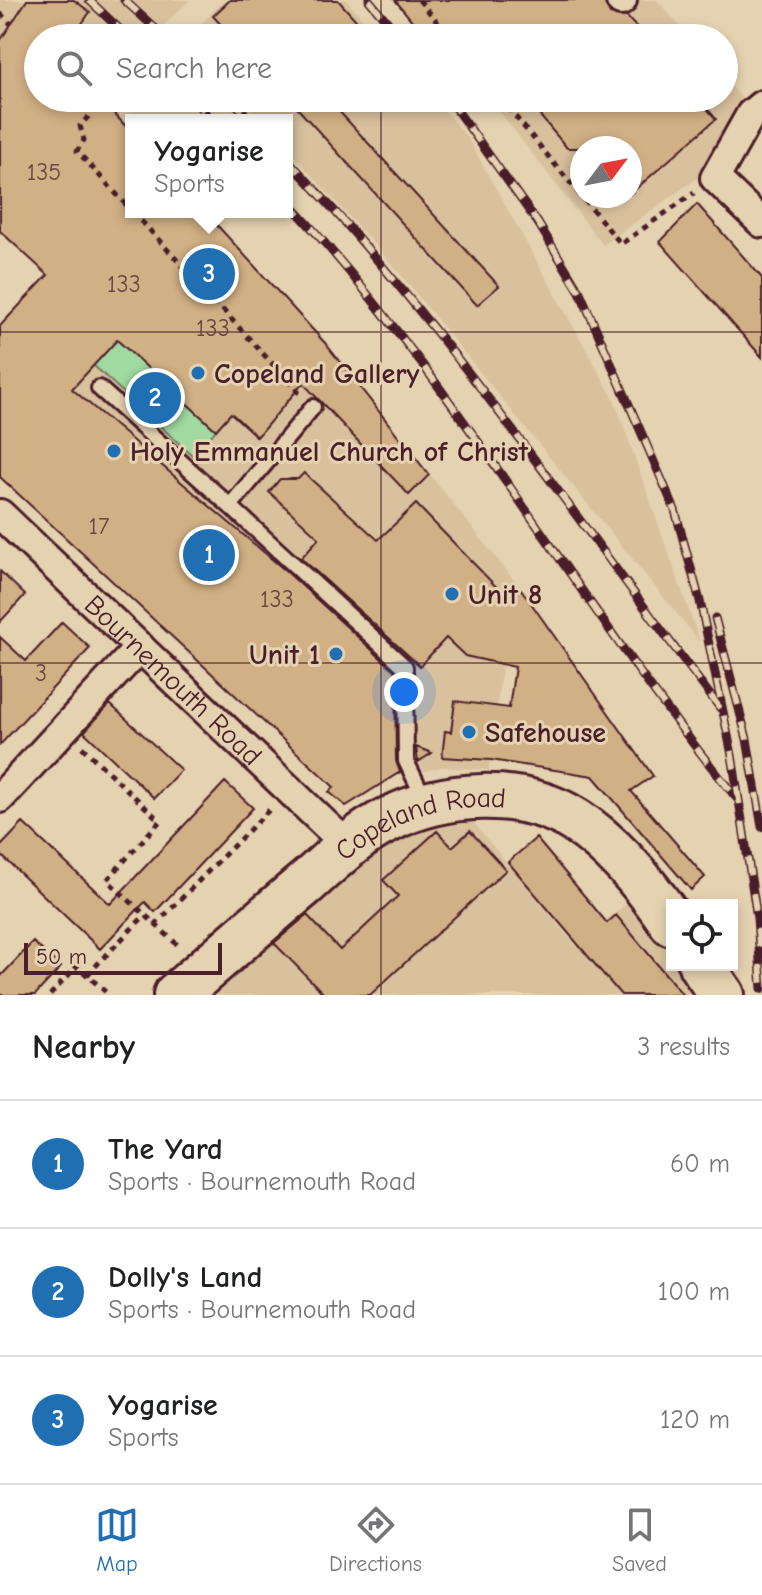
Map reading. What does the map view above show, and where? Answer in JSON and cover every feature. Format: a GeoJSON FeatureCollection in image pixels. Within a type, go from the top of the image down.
{"type":"FeatureCollection","features":[{"type":"Feature","properties":{"kind":"main road","name":"Copeland Road"},"geometry":{"type":"LineString","coordinates":[[185,988],[348,846],[387,820],[452,797],[499,798],[541,806],[575,820],[611,851],[666,915]]}},
{"type":"Feature","properties":{"kind":"main road"},"geometry":{"type":"LineString","coordinates":[[705,971],[722,995]]}},
{"type":"Feature","properties":{"kind":"street"},"geometry":{"type":"LineString","coordinates":[[762,105],[751,114],[715,178],[762,223]]}},
{"type":"Feature","properties":{"kind":"street","name":"Bournemouth Road"},"geometry":{"type":"LineString","coordinates":[[0,514],[348,846]]}},
{"type":"Feature","properties":{"kind":"street"},"geometry":{"type":"LineString","coordinates":[[0,798],[140,647]]}},
{"type":"Feature","properties":{"kind":"lane"},"geometry":{"type":"LineString","coordinates":[[99,388],[405,667],[406,761],[427,804]]}},
{"type":"Feature","properties":{"kind":"lane"},"geometry":{"type":"LineString","coordinates":[[230,506],[313,407]]}},
{"type":"Feature","properties":{"kind":"path"},"geometry":{"type":"LineString","coordinates":[[419,0],[439,24]]}},
{"type":"Feature","properties":{"kind":"path"},"geometry":{"type":"LineString","coordinates":[[0,13],[11,24]]}},
{"type":"Feature","properties":{"kind":"path"},"geometry":{"type":"LineString","coordinates":[[92,112],[80,126],[84,140],[77,151],[125,203]]}},
{"type":"Feature","properties":{"kind":"path"},"geometry":{"type":"LineString","coordinates":[[512,112],[621,244],[715,178]]}},
{"type":"Feature","properties":{"kind":"path"},"geometry":{"type":"LineString","coordinates":[[138,218],[313,407]]}},
{"type":"Feature","properties":{"kind":"path"},"geometry":{"type":"LineString","coordinates":[[64,730],[160,821],[107,880],[155,925],[185,988]]}},
{"type":"Feature","properties":{"kind":"path"},"geometry":{"type":"LineString","coordinates":[[155,925],[289,790]]}},
{"type":"Feature","properties":{"kind":"path"},"geometry":{"type":"LineString","coordinates":[[87,975],[144,916]]}},
{"type":"Feature","properties":{"kind":"path"},"geometry":{"type":"LineString","coordinates":[[50,995],[77,966],[109,995]]}},
{"type":"Feature","properties":{"kind":"shaded area"},"geometry":{"type":"Polygon","coordinates":[[[0,0],[190,0],[165,24],[24,24],[24,112],[97,112],[118,117],[125,125],[125,218],[210,218],[325,343],[521,589],[585,679],[502,665],[489,770],[441,767],[424,771],[419,762],[401,772],[61,429],[98,322],[0,231],[0,0]]]}},
{"type":"Feature","properties":{"kind":"shaded area"},"geometry":{"type":"Polygon","coordinates":[[[225,0],[346,0],[367,24],[201,24],[225,0]]]}},
{"type":"Feature","properties":{"kind":"shaded area"},"geometry":{"type":"Polygon","coordinates":[[[409,0],[657,0],[678,24],[430,24],[409,0]]]}},
{"type":"Feature","properties":{"kind":"shaded area"},"geometry":{"type":"Polygon","coordinates":[[[738,94],[748,105],[703,174],[603,245],[574,208],[642,208],[642,136],[570,136],[570,202],[500,112],[738,112],[738,94]]]}},
{"type":"Feature","properties":{"kind":"shaded area"},"geometry":{"type":"Polygon","coordinates":[[[254,112],[445,112],[467,137],[614,399],[700,642],[391,263],[293,155],[293,114],[254,112]]]}},
{"type":"Feature","properties":{"kind":"shaded area"},"geometry":{"type":"Polygon","coordinates":[[[452,797],[576,946],[645,888],[666,915],[666,971],[705,971],[722,995],[182,995],[204,970],[452,797]]]}},
{"type":"Feature","properties":{"kind":"green space"},"geometry":{"type":"Polygon","coordinates":[[[117,339],[216,430],[193,456],[93,365],[117,339]]]}},
{"type":"Feature","properties":{"kind":"building"},"geometry":{"type":"Polygon","coordinates":[[[27,0],[74,0],[90,12],[82,24],[24,24],[24,112],[113,112],[125,125],[125,218],[210,218],[325,343],[429,475],[409,495],[303,383],[257,437],[231,413],[216,430],[117,340],[72,389],[287,572],[395,671],[396,761],[400,772],[346,806],[329,792],[334,787],[0,477],[0,326],[48,275],[0,231],[0,41],[27,0]]]}},
{"type":"Feature","properties":{"kind":"building"},"geometry":{"type":"Polygon","coordinates":[[[230,0],[338,0],[359,24],[220,24],[213,16],[230,0]]]}},
{"type":"Feature","properties":{"kind":"building"},"geometry":{"type":"Polygon","coordinates":[[[395,0],[604,0],[610,14],[627,17],[633,24],[415,24],[395,0]]]}},
{"type":"Feature","properties":{"kind":"building"},"geometry":{"type":"Polygon","coordinates":[[[301,112],[340,112],[499,286],[477,305],[301,112]]]}},
{"type":"Feature","properties":{"kind":"building"},"geometry":{"type":"Polygon","coordinates":[[[537,112],[710,112],[716,119],[642,184],[642,136],[570,136],[570,148],[537,112]]]}},
{"type":"Feature","properties":{"kind":"building"},"geometry":{"type":"Polygon","coordinates":[[[697,204],[762,278],[762,357],[660,242],[697,204]]]}},
{"type":"Feature","properties":{"kind":"building"},"geometry":{"type":"Polygon","coordinates":[[[304,473],[378,540],[416,504],[507,598],[521,589],[653,776],[631,791],[705,877],[691,890],[593,776],[491,760],[442,757],[445,731],[451,732],[455,701],[509,708],[515,667],[465,656],[446,638],[420,666],[301,558],[319,538],[269,492],[280,479],[298,479],[304,473]]]}},
{"type":"Feature","properties":{"kind":"building"},"geometry":{"type":"Polygon","coordinates":[[[0,571],[25,595],[0,622],[0,571]]]}},
{"type":"Feature","properties":{"kind":"building"},"geometry":{"type":"Polygon","coordinates":[[[62,622],[90,648],[0,745],[0,637],[26,661],[62,622]]]}},
{"type":"Feature","properties":{"kind":"building"},"geometry":{"type":"Polygon","coordinates":[[[110,704],[181,770],[154,798],[84,732],[110,704]]]}},
{"type":"Feature","properties":{"kind":"building"},"geometry":{"type":"Polygon","coordinates":[[[416,747],[432,753],[418,762],[416,747]]]}},
{"type":"Feature","properties":{"kind":"building"},"geometry":{"type":"Polygon","coordinates":[[[225,782],[253,808],[155,912],[145,902],[100,949],[0,854],[0,847],[23,823],[110,904],[225,782]]]}},
{"type":"Feature","properties":{"kind":"building"},"geometry":{"type":"Polygon","coordinates":[[[437,831],[452,847],[470,831],[506,870],[370,995],[325,995],[274,943],[307,915],[340,950],[398,896],[383,880],[437,831]]]}},
{"type":"Feature","properties":{"kind":"building"},"geometry":{"type":"Polygon","coordinates":[[[536,838],[607,923],[616,915],[683,995],[621,995],[508,862],[536,838]]]}},
{"type":"Feature","properties":{"kind":"building"},"geometry":{"type":"Polygon","coordinates":[[[33,942],[61,967],[35,995],[0,995],[0,977],[33,942]]]}},
{"type":"Feature","properties":{"kind":"railway"},"geometry":{"type":"LineString","coordinates":[[89,0],[114,24]]}},
{"type":"Feature","properties":{"kind":"railway"},"geometry":{"type":"LineString","coordinates":[[124,0],[151,24]]}},
{"type":"Feature","properties":{"kind":"railway"},"geometry":{"type":"LineString","coordinates":[[369,0],[389,24]]}},
{"type":"Feature","properties":{"kind":"railway"},"geometry":{"type":"LineString","coordinates":[[458,112],[538,223],[580,292],[675,510],[700,601],[732,755],[757,918],[762,989]]}},
{"type":"Feature","properties":{"kind":"railway"},"geometry":{"type":"LineString","coordinates":[[293,166],[346,224],[457,358],[720,708]]}},
{"type":"Feature","properties":{"kind":"railway"},"geometry":{"type":"LineString","coordinates":[[293,208],[408,345],[625,652],[739,801]]}},
{"type":"Feature","properties":{"kind":"railway"},"geometry":{"type":"LineString","coordinates":[[715,618],[747,739],[762,827]]}},
{"type":"Feature","properties":{"kind":"place","name":"Yogarise"},"geometry":{"type":"Point","coordinates":[209,274]}},
{"type":"Feature","properties":{"kind":"place","name":"Copeland Gallery"},"geometry":{"type":"Point","coordinates":[198,373]}},
{"type":"Feature","properties":{"kind":"place","name":"Dolly's Land"},"geometry":{"type":"Point","coordinates":[155,398]}},
{"type":"Feature","properties":{"kind":"place","name":"Holy Emmanuel Church of Christ"},"geometry":{"type":"Point","coordinates":[114,451]}},
{"type":"Feature","properties":{"kind":"place","name":"The Yard"},"geometry":{"type":"Point","coordinates":[209,555]}},
{"type":"Feature","properties":{"kind":"place","name":"Unit 8"},"geometry":{"type":"Point","coordinates":[452,594]}},
{"type":"Feature","properties":{"kind":"place","name":"Unit 1"},"geometry":{"type":"Point","coordinates":[336,654]}},
{"type":"Feature","properties":{"kind":"place","name":"Safehouse"},"geometry":{"type":"Point","coordinates":[469,732]}}]}
